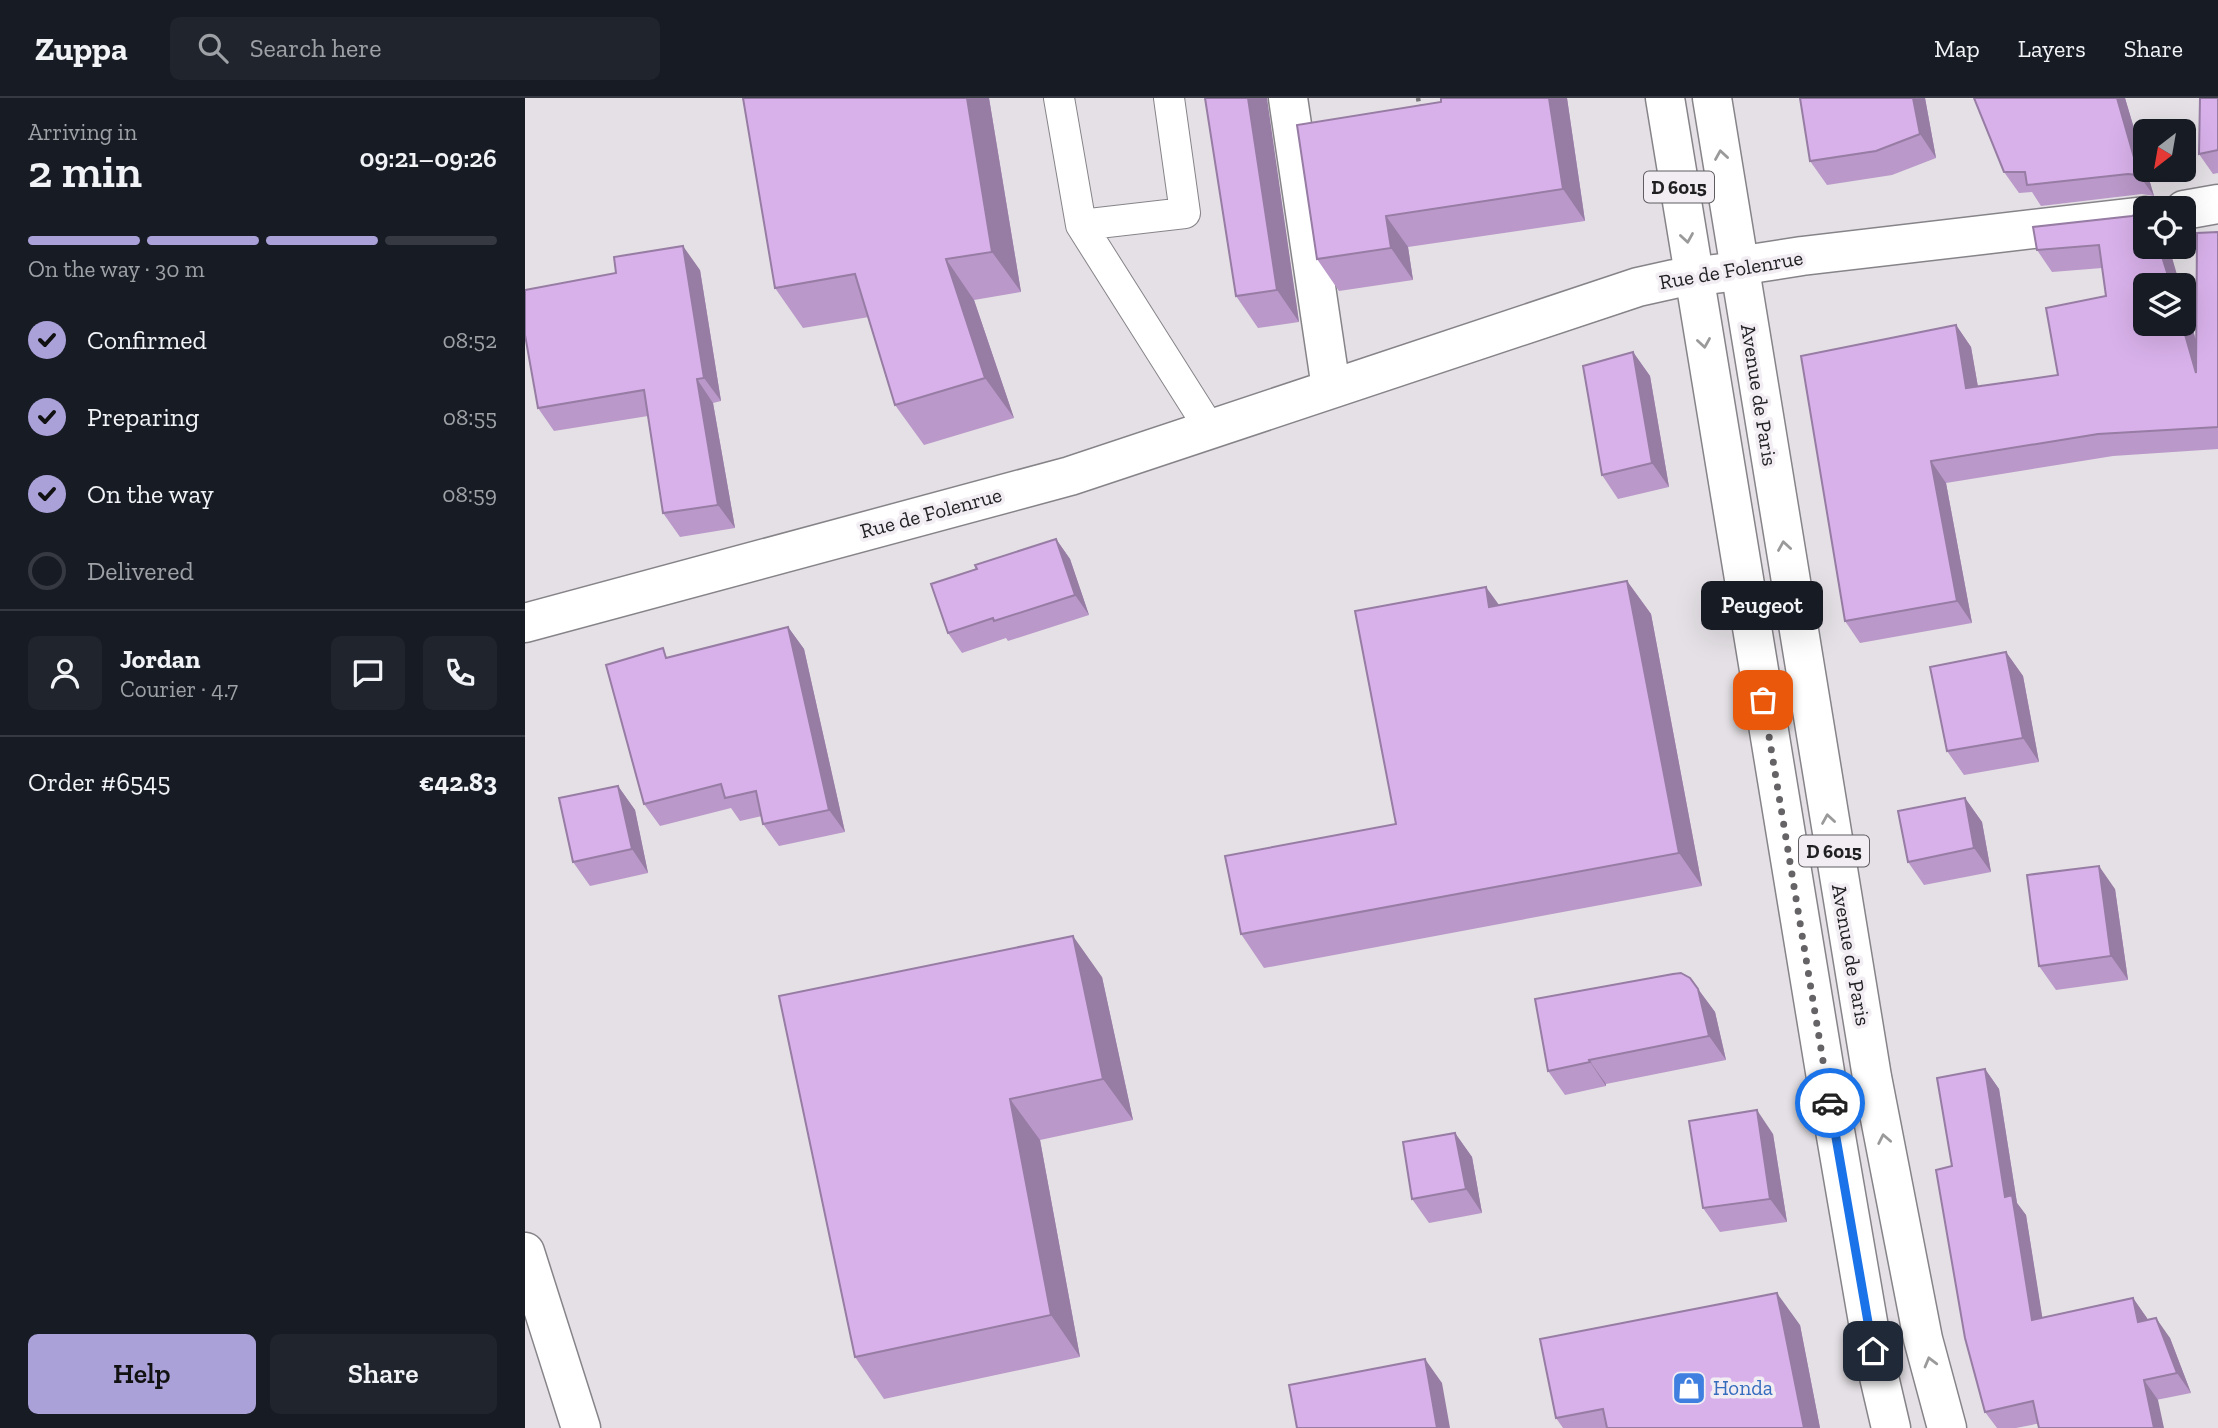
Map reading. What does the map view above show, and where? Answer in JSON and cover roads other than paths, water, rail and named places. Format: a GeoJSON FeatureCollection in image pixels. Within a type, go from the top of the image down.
{"type":"FeatureCollection","features":[{"type":"Feature","properties":{"kind":"main road"},"geometry":{"type":"LineString","coordinates":[[1288,98],[1331,388]]}},
{"type":"Feature","properties":{"kind":"main road","name":"D 6015"},"geometry":{"type":"LineString","coordinates":[[1665,98],[1827,1084],[1873,1351],[1891,1428]]}},
{"type":"Feature","properties":{"kind":"main road","name":"D 6015"},"geometry":{"type":"LineString","coordinates":[[1712,98],[1739,271]]}},
{"type":"Feature","properties":{"kind":"main road"},"geometry":{"type":"LineString","coordinates":[[2196,208],[2218,204]]}},
{"type":"Feature","properties":{"kind":"main road","name":"Rue de Folenrue"},"geometry":{"type":"LineString","coordinates":[[525,623],[1070,476],[1638,287],[1693,276],[1739,271],[1757,263],[1802,256],[2133,217]]}},
{"type":"Feature","properties":{"kind":"main road","name":"Avenue de Paris"},"geometry":{"type":"LineString","coordinates":[[1739,271],[1870,1065],[1923,1339],[1947,1428]]}},
{"type":"Feature","properties":{"kind":"main road"},"geometry":{"type":"LineString","coordinates":[[525,1252],[581,1428]]}},
{"type":"Feature","properties":{"kind":"lane"},"geometry":{"type":"LineString","coordinates":[[1059,98],[1081,225],[1210,429]]}},
{"type":"Feature","properties":{"kind":"lane"},"geometry":{"type":"LineString","coordinates":[[1081,225],[1185,213],[1168,98]]}},
{"type":"Feature","properties":{"kind":"place","name":"Peugeot"},"geometry":{"type":"Point","coordinates":[1763,700]}},
{"type":"Feature","properties":{"kind":"place","name":"Honda"},"geometry":{"type":"Point","coordinates":[1689,1388]}}]}
